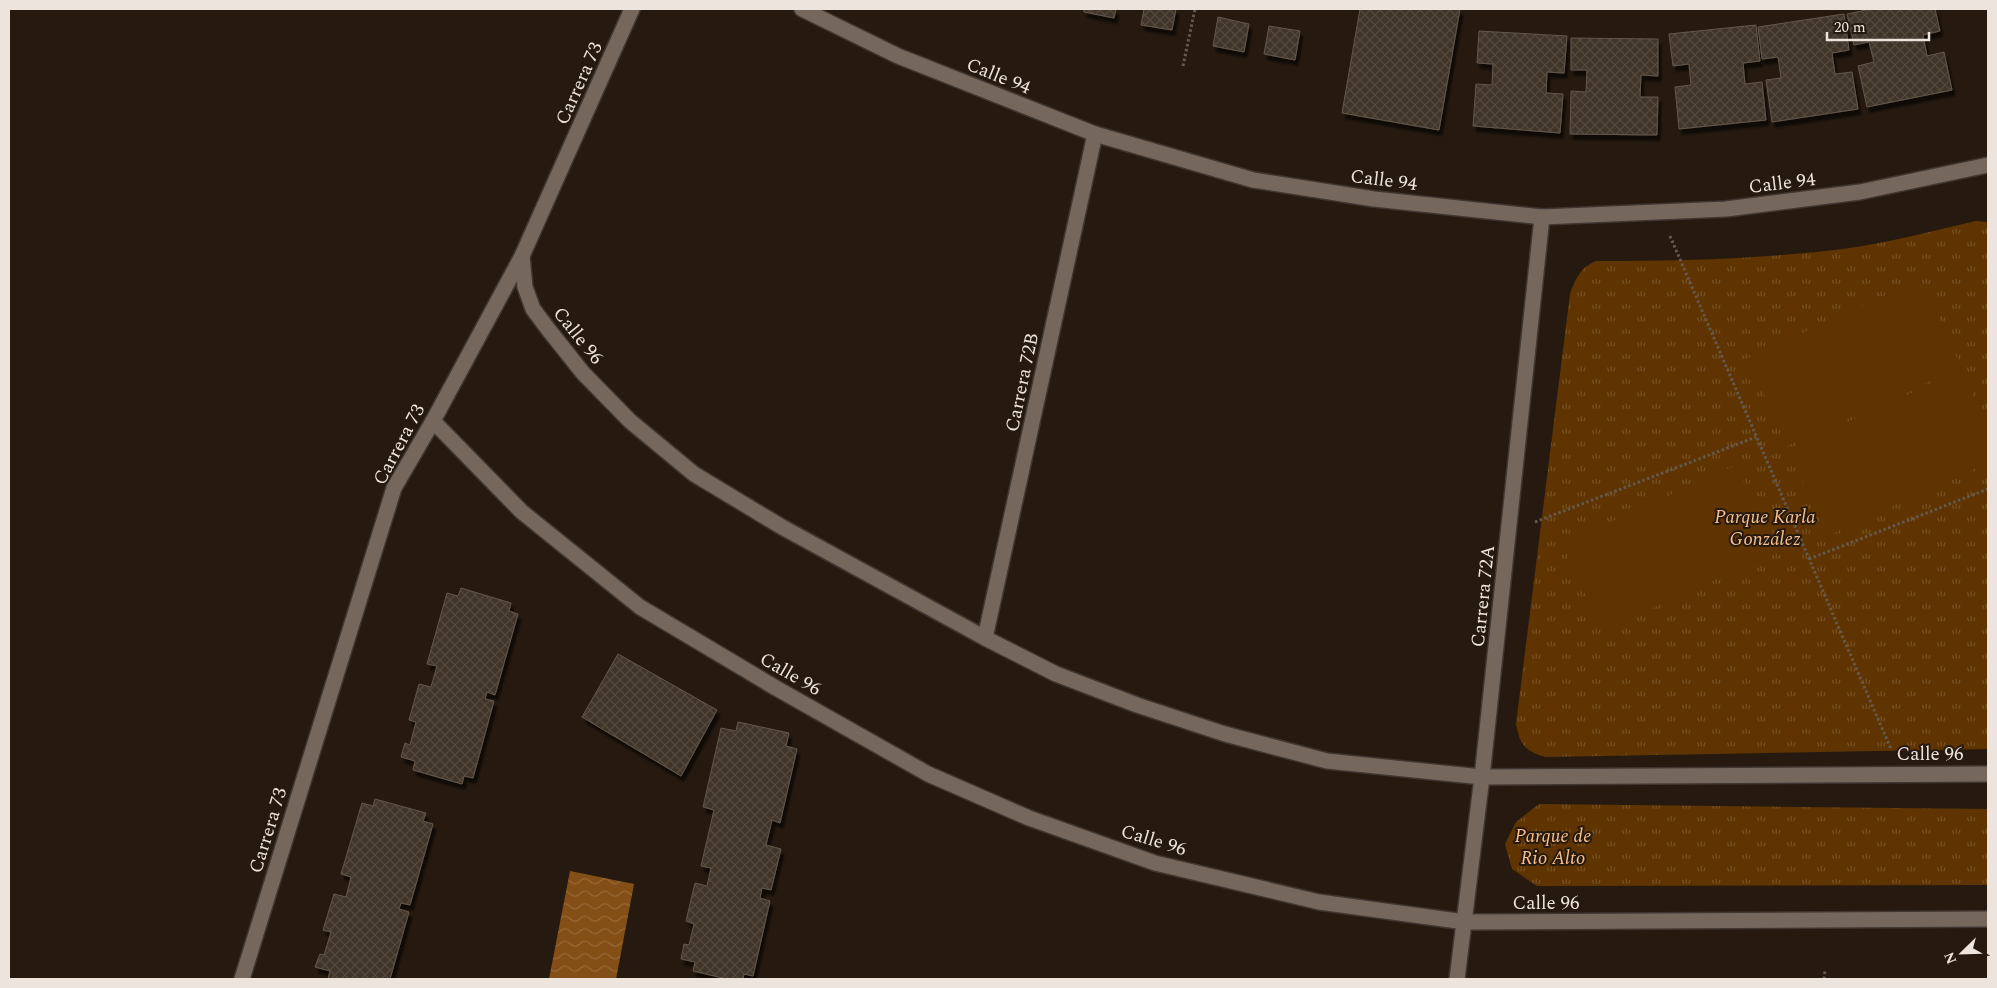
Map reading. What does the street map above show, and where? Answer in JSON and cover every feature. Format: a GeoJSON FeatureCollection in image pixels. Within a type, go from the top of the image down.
{"type":"FeatureCollection","features":[{"type":"Feature","properties":{"kind":"street","name":"Carrera 73"},"geometry":{"type":"LineString","coordinates":[[242,979],[394,488],[433,421],[522,256],[632,9]]}},
{"type":"Feature","properties":{"kind":"street","name":"Calle 94"},"geometry":{"type":"LineString","coordinates":[[802,9],[898,56],[1096,134],[1253,180],[1374,199],[1542,217],[1726,209],[1860,192],[1988,165]]}},
{"type":"Feature","properties":{"kind":"street","name":"Carrera 72B"},"geometry":{"type":"LineString","coordinates":[[985,638],[1096,134]]}},
{"type":"Feature","properties":{"kind":"street","name":"Carrera 72A"},"geometry":{"type":"LineString","coordinates":[[1457,979],[1482,777],[1542,217]]}},
{"type":"Feature","properties":{"kind":"street","name":"Calle 96"},"geometry":{"type":"LineString","coordinates":[[522,256],[525,287],[533,309],[548,329],[583,373],[630,421],[694,474],[782,527],[985,638],[1056,674],[1136,705],[1226,734],[1327,761],[1405,771],[1482,777],[1901,772],[1988,774]]}},
{"type":"Feature","properties":{"kind":"street","name":"Calle 96"},"geometry":{"type":"LineString","coordinates":[[433,421],[522,512],[640,608],[928,774],[1029,818],[1155,863],[1318,902],[1464,922],[1988,920]]}},
{"type":"Feature","properties":{"kind":"path"},"geometry":{"type":"LineString","coordinates":[[1184,66],[1195,9]]}},
{"type":"Feature","properties":{"kind":"path"},"geometry":{"type":"LineString","coordinates":[[1660,212],[1901,772]]}},
{"type":"Feature","properties":{"kind":"path"},"geometry":{"type":"LineString","coordinates":[[1509,533],[1756,437]]}},
{"type":"Feature","properties":{"kind":"path"},"geometry":{"type":"LineString","coordinates":[[1809,559],[1988,489]]}},
{"type":"Feature","properties":{"kind":"path"},"geometry":{"type":"LineString","coordinates":[[1824,979],[1825,971]]}},
{"type":"Feature","properties":{"kind":"green space","name":"Parque Karla González"},"geometry":{"type":"Polygon","coordinates":[[[1976,221],[1988,222],[1988,749],[1546,757],[1528,749],[1519,737],[1516,724],[1570,294],[1582,270],[1596,261],[1723,259],[1818,252],[1898,239],[1976,221]]]}},
{"type":"Feature","properties":{"kind":"green space"},"geometry":{"type":"Polygon","coordinates":[[[1921,279],[1961,367],[1787,446],[1748,358],[1921,279]]]}},
{"type":"Feature","properties":{"kind":"green space"},"geometry":{"type":"Polygon","coordinates":[[[1962,370],[1988,429],[1988,463],[1827,536],[1788,449],[1962,370]]]}},
{"type":"Feature","properties":{"kind":"green space"},"geometry":{"type":"Polygon","coordinates":[[[1736,465],[1776,552],[1602,631],[1562,544],[1736,465]]]}},
{"type":"Feature","properties":{"kind":"green space","name":"Parque de Rio Alto"},"geometry":{"type":"Polygon","coordinates":[[[1539,804],[1988,809],[1988,885],[1537,886],[1512,869],[1505,844],[1516,822],[1539,804]]]}},
{"type":"Feature","properties":{"kind":"water"},"geometry":{"type":"Polygon","coordinates":[[[570,871],[634,884],[616,979],[549,979],[570,871]]]}},
{"type":"Feature","properties":{"kind":"building"},"geometry":{"type":"Polygon","coordinates":[[[1084,9],[1116,9],[1114,18],[1084,12],[1084,9]]]}},
{"type":"Feature","properties":{"kind":"building"},"geometry":{"type":"Polygon","coordinates":[[[1144,9],[1176,9],[1172,30],[1141,25],[1144,9]]]}},
{"type":"Feature","properties":{"kind":"building"},"geometry":{"type":"Polygon","coordinates":[[[1360,9],[1460,9],[1439,130],[1342,113],[1360,9]]]}},
{"type":"Feature","properties":{"kind":"building"},"geometry":{"type":"Polygon","coordinates":[[[1871,9],[1935,9],[1940,31],[1923,35],[1927,56],[1944,52],[1952,90],[1867,107],[1858,66],[1874,62],[1869,42],[1854,45],[1847,14],[1871,9]]]}},
{"type":"Feature","properties":{"kind":"building"},"geometry":{"type":"Polygon","coordinates":[[[1844,14],[1849,50],[1832,53],[1835,74],[1852,72],[1858,109],[1772,122],[1766,80],[1781,78],[1778,57],[1762,59],[1758,27],[1844,14]]]}},
{"type":"Feature","properties":{"kind":"building"},"geometry":{"type":"Polygon","coordinates":[[[1218,17],[1249,24],[1244,52],[1213,46],[1218,17]]]}},
{"type":"Feature","properties":{"kind":"building"},"geometry":{"type":"Polygon","coordinates":[[[1756,25],[1760,61],[1743,63],[1745,84],[1762,82],[1766,120],[1679,129],[1675,87],[1691,85],[1689,64],[1673,66],[1669,34],[1756,25]]]}},
{"type":"Feature","properties":{"kind":"building"},"geometry":{"type":"Polygon","coordinates":[[[1269,26],[1300,31],[1295,60],[1264,54],[1269,26]]]}},
{"type":"Feature","properties":{"kind":"building"},"geometry":{"type":"Polygon","coordinates":[[[1479,31],[1567,36],[1564,73],[1547,72],[1546,93],[1563,94],[1560,133],[1473,126],[1476,84],[1492,85],[1493,64],[1477,63],[1479,31]]]}},
{"type":"Feature","properties":{"kind":"building"},"geometry":{"type":"Polygon","coordinates":[[[1571,38],[1658,39],[1658,76],[1641,75],[1640,97],[1658,97],[1657,135],[1570,134],[1571,91],[1586,92],[1587,70],[1571,70],[1571,38]]]}},
{"type":"Feature","properties":{"kind":"building"},"geometry":{"type":"Polygon","coordinates":[[[461,588],[511,603],[509,611],[518,614],[495,695],[487,692],[485,699],[494,701],[473,778],[464,776],[462,784],[413,770],[415,761],[401,757],[405,743],[410,745],[416,722],[409,720],[419,684],[431,687],[437,666],[427,664],[447,593],[458,596],[461,588]]]}},
{"type":"Feature","properties":{"kind":"building"},"geometry":{"type":"Polygon","coordinates":[[[618,654],[717,710],[681,776],[582,717],[618,654]]]}},
{"type":"Feature","properties":{"kind":"building"},"geometry":{"type":"Polygon","coordinates":[[[738,722],[789,733],[786,746],[797,749],[780,823],[772,820],[766,845],[781,849],[771,890],[762,888],[760,898],[770,901],[753,976],[744,974],[743,979],[727,979],[693,971],[695,962],[681,959],[684,944],[689,945],[694,924],[686,921],[695,883],[707,886],[711,868],[701,866],[714,810],[703,807],[721,728],[736,731],[738,722]]]}},
{"type":"Feature","properties":{"kind":"building"},"geometry":{"type":"Polygon","coordinates":[[[375,799],[426,813],[423,821],[433,824],[410,905],[401,903],[399,909],[409,912],[390,979],[328,979],[330,971],[315,967],[320,954],[324,955],[331,932],[323,930],[334,894],[346,897],[351,877],[341,874],[362,803],[373,806],[375,799]]]}}]}
